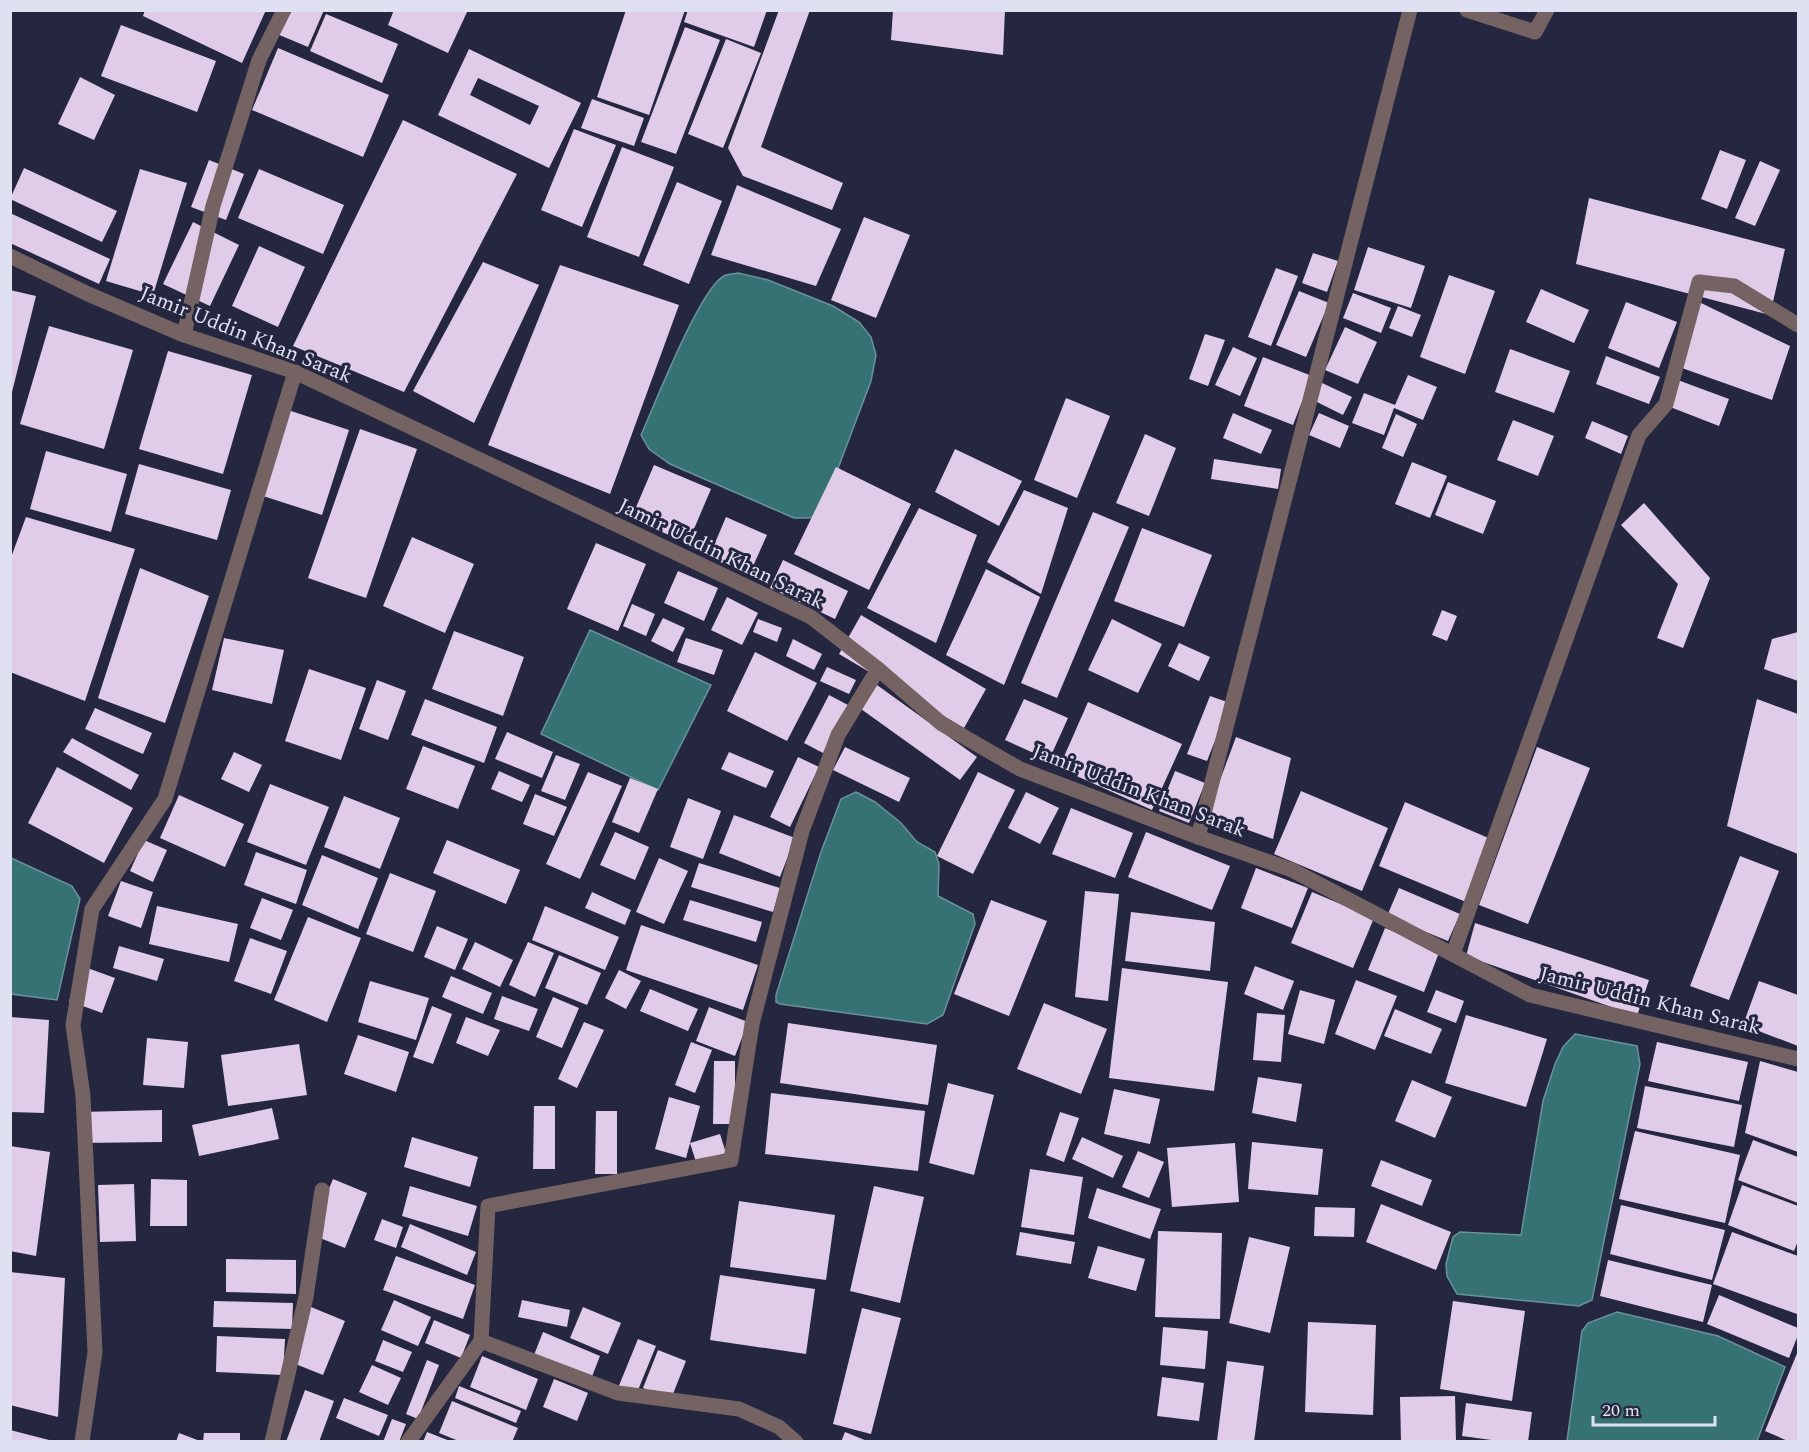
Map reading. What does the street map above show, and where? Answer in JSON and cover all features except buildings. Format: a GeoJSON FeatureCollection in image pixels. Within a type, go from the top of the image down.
{"type":"FeatureCollection","features":[{"type":"Feature","properties":{"kind":"street"},"geometry":{"type":"LineString","coordinates":[[184,335],[213,206],[259,60],[284,10]]}},
{"type":"Feature","properties":{"kind":"street"},"geometry":{"type":"LineString","coordinates":[[1198,837],[1410,10]]}},
{"type":"Feature","properties":{"kind":"street"},"geometry":{"type":"LineString","coordinates":[[1467,10],[1535,32],[1547,10]]}},
{"type":"Feature","properties":{"kind":"street","name":"Jamir Uddin Khan Sarak"},"geometry":{"type":"LineString","coordinates":[[10,256],[88,294],[184,335],[295,372],[811,617],[878,669],[942,724],[1020,769],[1292,870],[1530,995],[1798,1059]]}},
{"type":"Feature","properties":{"kind":"street"},"geometry":{"type":"LineString","coordinates":[[1453,954],[1639,435],[1666,404],[1699,282],[1734,286],[1798,325]]}},
{"type":"Feature","properties":{"kind":"street"},"geometry":{"type":"LineString","coordinates":[[82,1442],[95,1352],[83,1096],[74,1025],[92,909],[165,799],[295,372]]}},
{"type":"Feature","properties":{"kind":"street"},"geometry":{"type":"LineString","coordinates":[[408,1442],[481,1341],[488,1206],[731,1160],[752,1024],[802,831],[838,735],[878,669]]}},
{"type":"Feature","properties":{"kind":"street"},"geometry":{"type":"LineString","coordinates":[[272,1442],[306,1297],[322,1190]]}},
{"type":"Feature","properties":{"kind":"street"},"geometry":{"type":"LineString","coordinates":[[481,1341],[618,1393],[739,1409],[779,1427],[796,1442]]}},
{"type":"Feature","properties":{"kind":"shaded area"},"geometry":{"type":"Polygon","coordinates":[[[738,273],[768,280],[833,306],[859,322],[871,337],[876,355],[871,381],[823,508],[810,518],[794,518],[670,464],[649,449],[641,435],[678,349],[703,302],[714,285],[724,276],[738,273]]]}},
{"type":"Feature","properties":{"kind":"shaded area"},"geometry":{"type":"Polygon","coordinates":[[[590,630],[711,685],[658,790],[541,734],[590,630]]]}},
{"type":"Feature","properties":{"kind":"shaded area"},"geometry":{"type":"Polygon","coordinates":[[[856,792],[875,802],[901,823],[917,842],[935,852],[939,864],[938,896],[973,914],[975,924],[943,1015],[927,1024],[776,1002],[776,995],[821,852],[841,799],[856,792]]]}},
{"type":"Feature","properties":{"kind":"shaded area"},"geometry":{"type":"Polygon","coordinates":[[[11,858],[72,886],[80,899],[57,1000],[11,994],[11,858]]]}},
{"type":"Feature","properties":{"kind":"shaded area"},"geometry":{"type":"Polygon","coordinates":[[[1575,1034],[1637,1046],[1640,1064],[1592,1300],[1579,1306],[1457,1294],[1447,1276],[1446,1264],[1453,1237],[1460,1232],[1521,1235],[1543,1101],[1563,1047],[1575,1034]]]}},
{"type":"Feature","properties":{"kind":"shaded area"},"geometry":{"type":"Polygon","coordinates":[[[1617,1312],[1718,1336],[1785,1367],[1757,1441],[1567,1441],[1582,1331],[1588,1323],[1617,1312]]]}}]}
